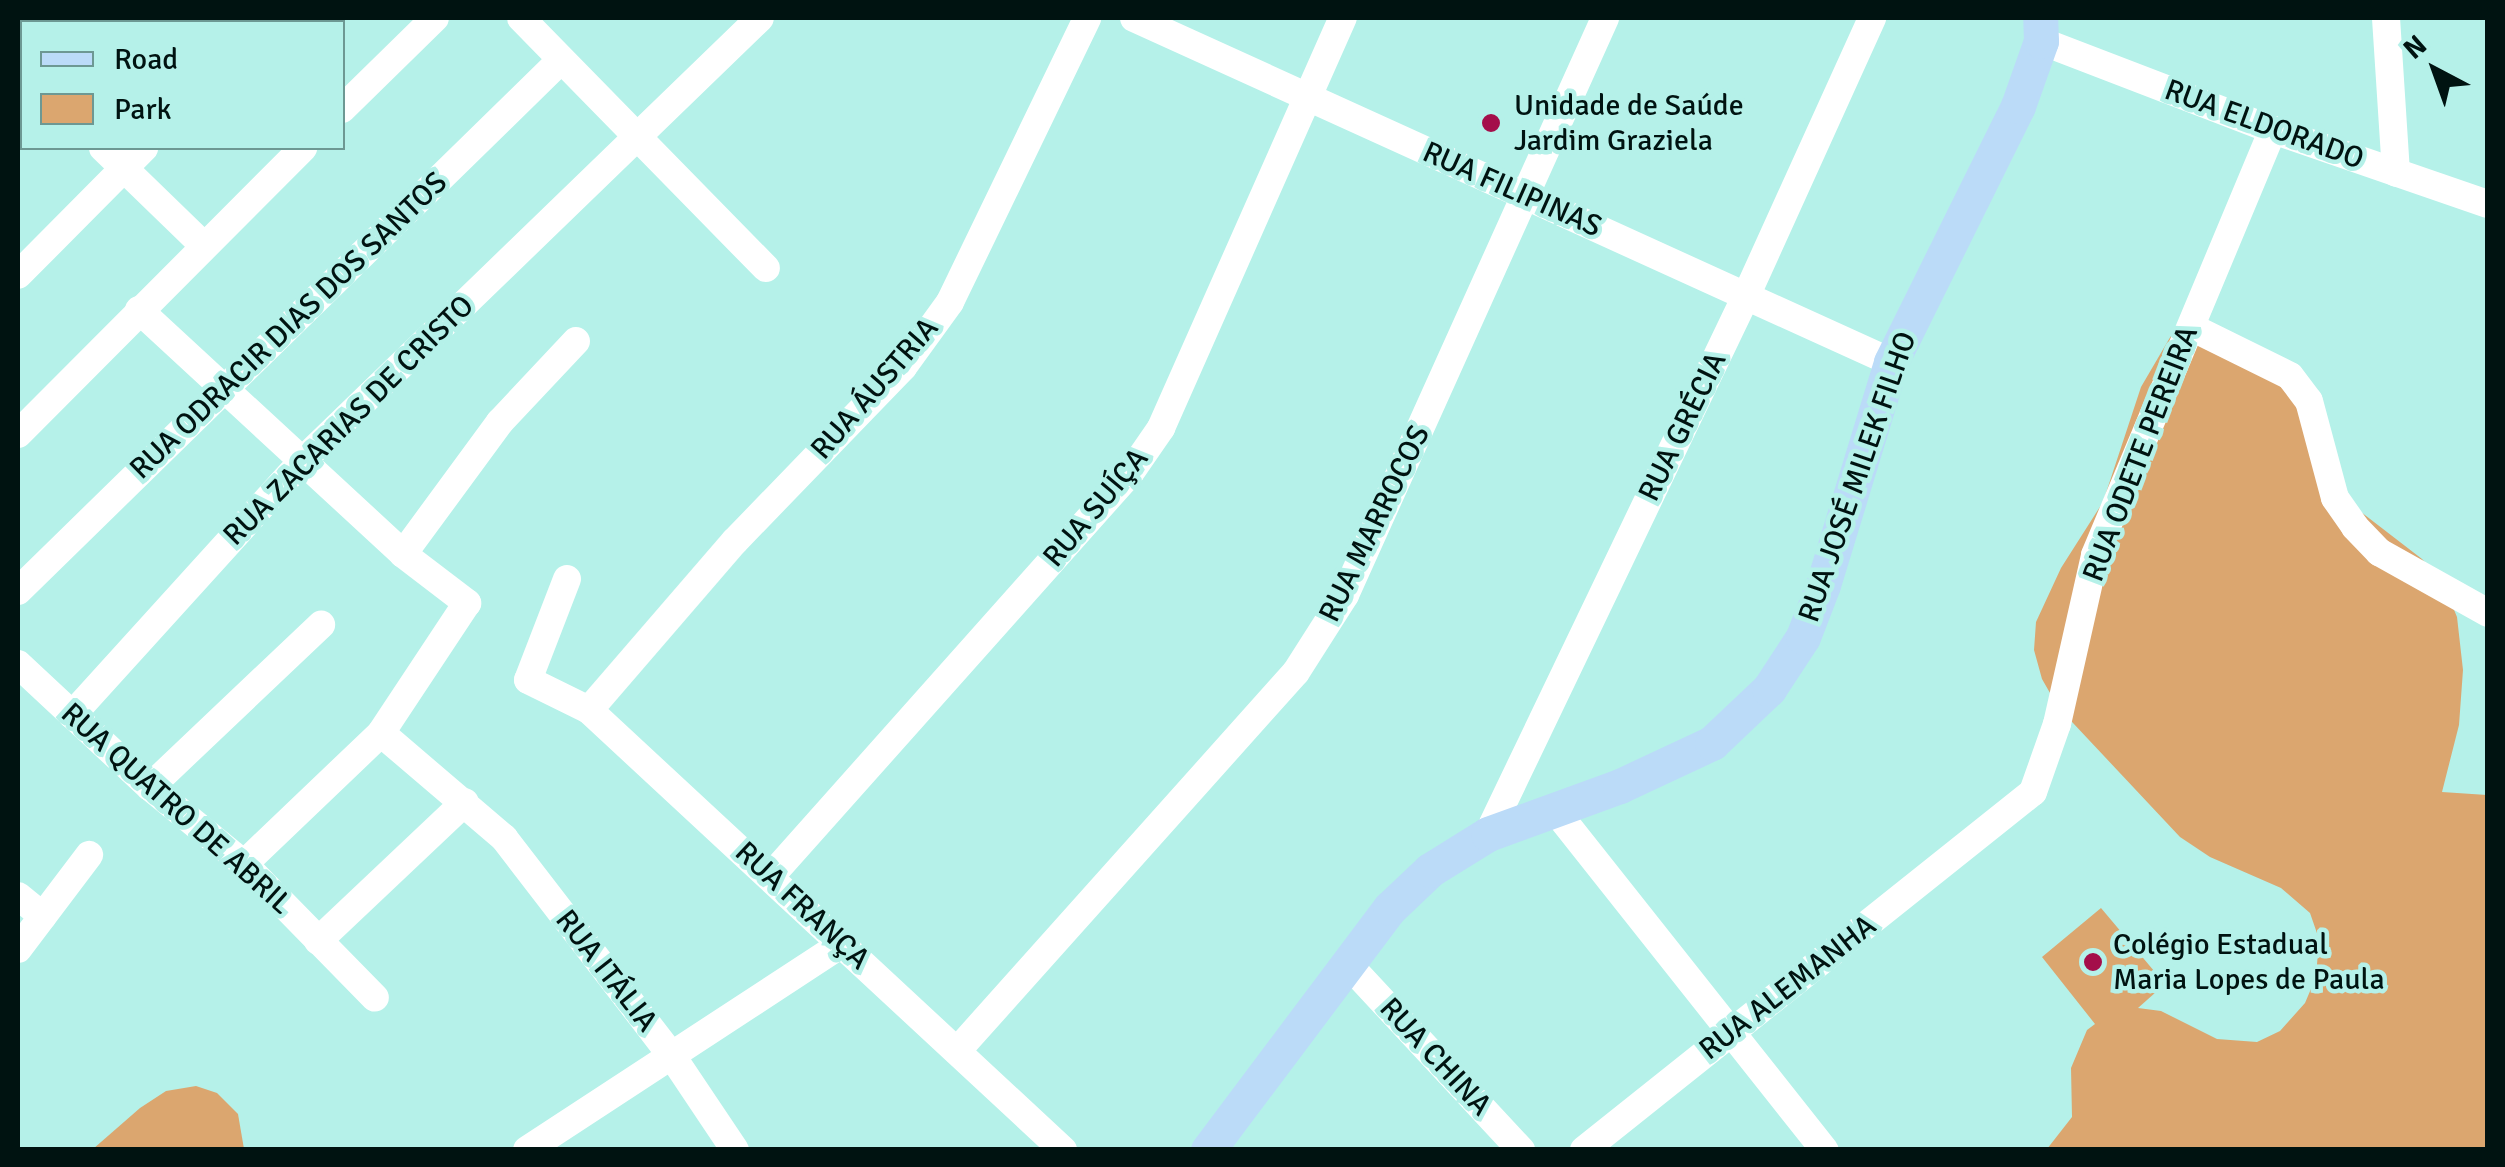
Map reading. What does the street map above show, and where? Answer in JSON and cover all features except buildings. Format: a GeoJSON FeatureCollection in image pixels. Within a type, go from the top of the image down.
{"type":"FeatureCollection","features":[{"type":"Feature","properties":{"kind":"main road","name":"RUA JOSÉ MILEK FILHO"},"geometry":{"type":"LineString","coordinates":[[1208,1150],[1390,908],[1430,870],[1488,834],[1712,743],[1769,689],[1803,637],[1823,586],[1891,362],[2018,106],[2040,29]]}},
{"type":"Feature","properties":{"kind":"street"},"geometry":{"type":"LineString","coordinates":[[345,106],[436,18]]}},
{"type":"Feature","properties":{"kind":"street"},"geometry":{"type":"LineString","coordinates":[[521,18],[766,268]]}},
{"type":"Feature","properties":{"kind":"street","name":"RUA ZACARIAS DE CRISTO"},"geometry":{"type":"LineString","coordinates":[[72,715],[302,461],[760,18]]}},
{"type":"Feature","properties":{"kind":"street","name":"RUA ÁUSTRIA"},"geometry":{"type":"LineString","coordinates":[[589,710],[734,541],[903,367],[941,315],[1088,18]]}},
{"type":"Feature","properties":{"kind":"street","name":"RUA FILIPINAS"},"geometry":{"type":"LineString","coordinates":[[1134,18],[1891,362]]}},
{"type":"Feature","properties":{"kind":"street","name":"RUA SUÍÇA"},"geometry":{"type":"LineString","coordinates":[[770,877],[1130,474],[1161,428],[1305,98],[1344,18]]}},
{"type":"Feature","properties":{"kind":"street","name":"RUA MARROCOS"},"geometry":{"type":"LineString","coordinates":[[958,1051],[1296,672],[1345,595],[1605,18]]}},
{"type":"Feature","properties":{"kind":"street","name":"RUA GRÉCIA"},"geometry":{"type":"LineString","coordinates":[[1488,834],[1747,294],[1872,18]]}},
{"type":"Feature","properties":{"kind":"street"},"geometry":{"type":"LineString","coordinates":[[2386,18],[2396,173]]}},
{"type":"Feature","properties":{"kind":"street","name":"RUA ELDORADO"},"geometry":{"type":"LineString","coordinates":[[2040,29],[2273,130],[2488,204]]}},
{"type":"Feature","properties":{"kind":"street","name":"RUA ODRACIR DIAS DOS SANTOS"},"geometry":{"type":"LineString","coordinates":[[18,591],[560,60]]}},
{"type":"Feature","properties":{"kind":"street","name":"RUA ODETE PEREIRA"},"geometry":{"type":"LineString","coordinates":[[1993,827],[2033,792],[2056,724],[2095,555],[2273,130]]}},
{"type":"Feature","properties":{"kind":"street"},"geometry":{"type":"LineString","coordinates":[[109,150],[134,158],[204,245]]}},
{"type":"Feature","properties":{"kind":"street"},"geometry":{"type":"LineString","coordinates":[[18,434],[301,150]]}},
{"type":"Feature","properties":{"kind":"street"},"geometry":{"type":"LineString","coordinates":[[18,276],[134,158]]}},
{"type":"Feature","properties":{"kind":"street"},"geometry":{"type":"LineString","coordinates":[[140,310],[403,554],[467,603],[381,733],[244,864]]}},
{"type":"Feature","properties":{"kind":"street"},"geometry":{"type":"LineString","coordinates":[[2191,327],[2290,376],[2308,401],[2335,498],[2355,527],[2379,552],[2488,613]]}},
{"type":"Feature","properties":{"kind":"street"},"geometry":{"type":"LineString","coordinates":[[403,554],[500,422],[576,340]]}},
{"type":"Feature","properties":{"kind":"street","name":"RUA FRANÇA"},"geometry":{"type":"LineString","coordinates":[[567,578],[528,680],[589,710],[1063,1150]]}},
{"type":"Feature","properties":{"kind":"street"},"geometry":{"type":"LineString","coordinates":[[150,787],[321,625]]}},
{"type":"Feature","properties":{"kind":"street","name":"RUA QUATRO DE ABRIL"},"geometry":{"type":"LineString","coordinates":[[18,664],[150,787],[244,864],[374,998]]}},
{"type":"Feature","properties":{"kind":"street","name":"RUA ITÁLIA"},"geometry":{"type":"LineString","coordinates":[[381,733],[504,838],[672,1056],[735,1150]]}},
{"type":"Feature","properties":{"kind":"street"},"geometry":{"type":"LineString","coordinates":[[318,941],[465,802]]}},
{"type":"Feature","properties":{"kind":"street"},"geometry":{"type":"LineString","coordinates":[[1555,810],[1824,1150]]}},
{"type":"Feature","properties":{"kind":"street","name":"RUA ALEMANHA"},"geometry":{"type":"LineString","coordinates":[[1584,1150],[1993,827]]}},
{"type":"Feature","properties":{"kind":"street"},"geometry":{"type":"LineString","coordinates":[[18,949],[89,856]]}},
{"type":"Feature","properties":{"kind":"street"},"geometry":{"type":"LineString","coordinates":[[18,896],[43,916]]}},
{"type":"Feature","properties":{"kind":"street"},"geometry":{"type":"LineString","coordinates":[[528,1150],[842,944]]}},
{"type":"Feature","properties":{"kind":"street","name":"RUA CHINA"},"geometry":{"type":"LineString","coordinates":[[1349,965],[1521,1150]]}},
{"type":"Feature","properties":{"kind":"green space"},"geometry":{"type":"Polygon","coordinates":[[[2172,334],[2216,346],[2289,381],[2348,502],[2422,559],[2443,583],[2457,617],[2463,670],[2459,725],[2442,792],[2487,795],[2487,1149],[2047,1149],[2072,1117],[2071,1068],[2087,1030],[2095,1024],[2042,957],[2101,908],[2165,984],[2138,1008],[2161,1011],[2217,1039],[2257,1042],[2280,1031],[2305,1003],[2316,977],[2319,939],[2310,913],[2281,888],[2210,857],[2180,837],[2058,707],[2042,679],[2034,650],[2036,622],[2061,568],[2103,502],[2141,387],[2172,334]]]}},
{"type":"Feature","properties":{"kind":"green space"},"geometry":{"type":"Polygon","coordinates":[[[196,1086],[217,1093],[238,1114],[244,1149],[93,1149],[166,1091],[196,1086]]]}},
{"type":"Feature","properties":{"kind":"place","name":"Unidade de Saúde Jardim Graziela"},"geometry":{"type":"Point","coordinates":[1491,123]}},
{"type":"Feature","properties":{"kind":"place","name":"Colégio Estadual Maria Lopes de Paula"},"geometry":{"type":"Point","coordinates":[2093,962]}}]}
